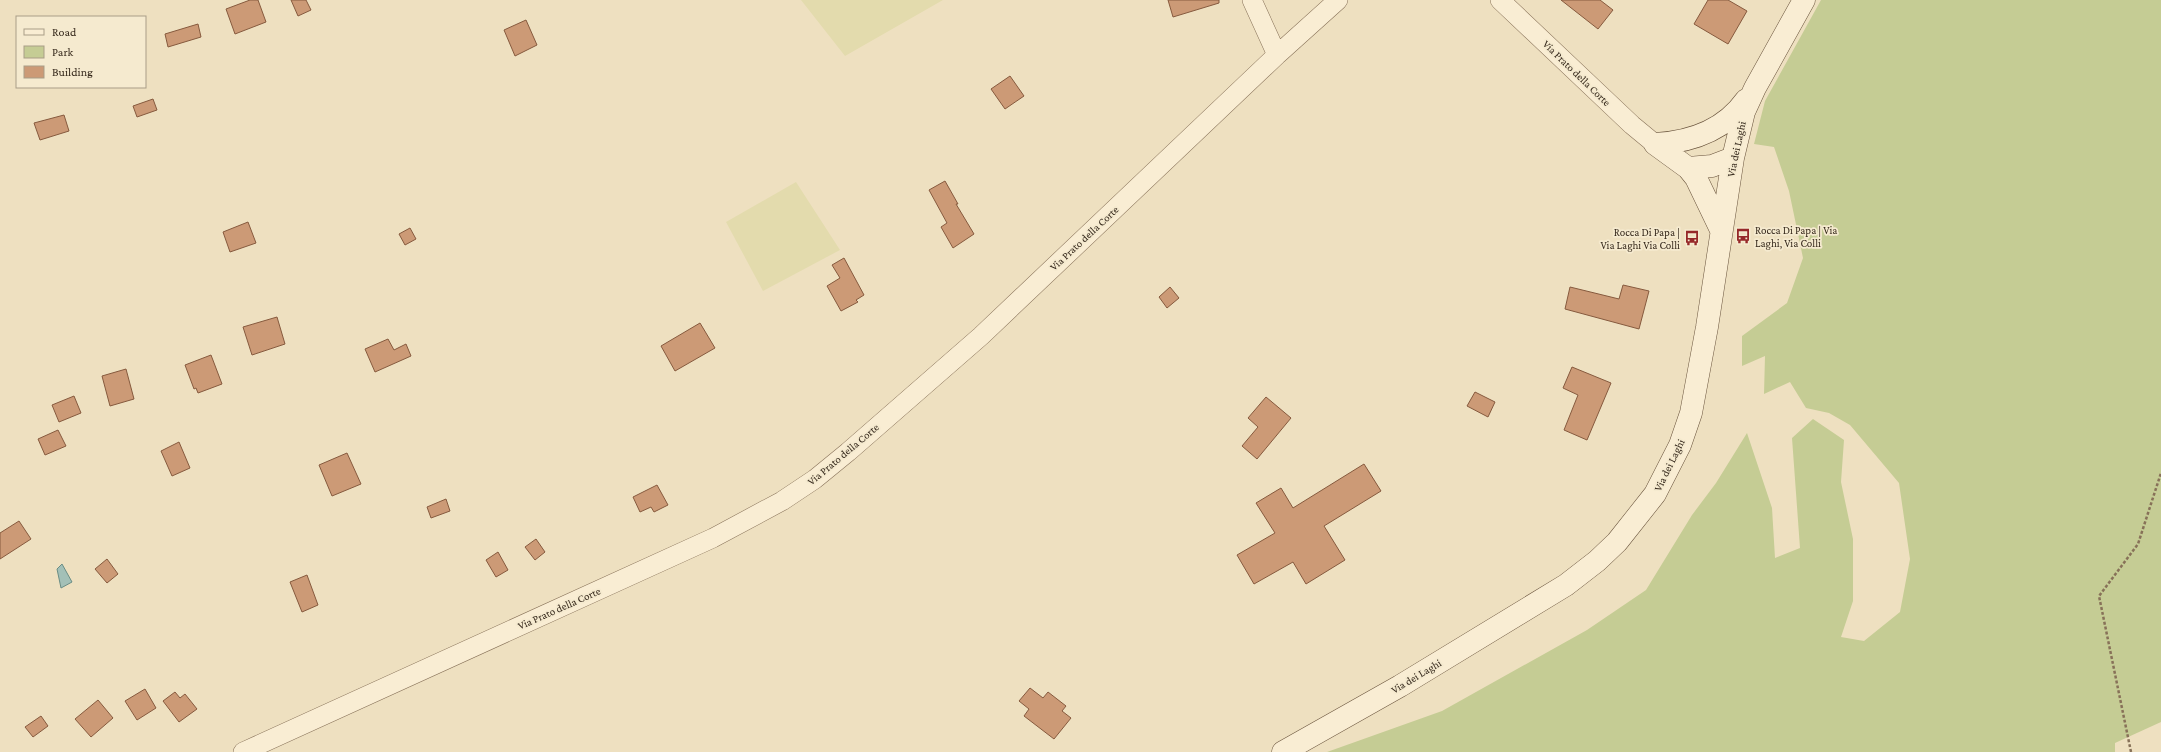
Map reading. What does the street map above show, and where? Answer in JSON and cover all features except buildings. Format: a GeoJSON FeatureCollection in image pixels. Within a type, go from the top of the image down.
{"type":"FeatureCollection","features":[{"type":"Feature","properties":{"kind":"main road","name":"Via dei Laghi"},"geometry":{"type":"LineString","coordinates":[[1283,752],[1393,690],[1566,585],[1597,561],[1632,525],[1665,477],[1687,426],[1707,327],[1733,158],[1744,112],[1755,88],[1804,0]]}},
{"type":"Feature","properties":{"kind":"main road"},"geometry":{"type":"LineString","coordinates":[[1655,144],[1679,142],[1698,137],[1728,120],[1740,108],[1755,88]]}},
{"type":"Feature","properties":{"kind":"main road"},"geometry":{"type":"LineString","coordinates":[[1688,168],[1712,166],[1733,158],[1717,144],[1698,137]]}},
{"type":"Feature","properties":{"kind":"main road"},"geometry":{"type":"LineString","coordinates":[[1655,144],[1688,168],[1703,189],[1721,230]]}},
{"type":"Feature","properties":{"kind":"street"},"geometry":{"type":"LineString","coordinates":[[1252,0],[1277,55]]}},
{"type":"Feature","properties":{"kind":"street","name":"Via Prato della Corte"},"geometry":{"type":"LineString","coordinates":[[243,752],[713,538],[760,514],[798,491],[831,466],[980,336],[1277,55],[1338,0]]}},
{"type":"Feature","properties":{"kind":"street","name":"Via Prato della Corte"},"geometry":{"type":"LineString","coordinates":[[1500,0],[1632,125],[1655,144]]}},
{"type":"Feature","properties":{"kind":"path"},"geometry":{"type":"LineString","coordinates":[[2131,752],[2099,596],[2138,544],[2161,473]]}},
{"type":"Feature","properties":{"kind":"shaded area"},"geometry":{"type":"Polygon","coordinates":[[[801,0],[943,0],[845,56],[801,0]]]}},
{"type":"Feature","properties":{"kind":"shaded area"},"geometry":{"type":"Polygon","coordinates":[[[796,182],[840,250],[763,291],[726,222],[796,182]]]}},
{"type":"Feature","properties":{"kind":"green space"},"geometry":{"type":"Polygon","coordinates":[[[1821,0],[2161,0],[2161,722],[2115,743],[2115,752],[1327,752],[1442,711],[1587,630],[1646,590],[1692,515],[1716,483],[1747,433],[1772,508],[1775,558],[1800,548],[1792,438],[1813,419],[1844,440],[1841,482],[1853,539],[1853,601],[1841,637],[1864,641],[1900,612],[1910,559],[1899,483],[1850,425],[1829,413],[1806,408],[1790,382],[1764,394],[1765,356],[1742,366],[1742,336],[1787,303],[1803,258],[1789,191],[1774,147],[1754,144],[1765,101],[1821,0]]]}},
{"type":"Feature","properties":{"kind":"water"},"geometry":{"type":"Polygon","coordinates":[[[62,564],[72,582],[61,588],[57,569],[62,564]]]}},
{"type":"Feature","properties":{"kind":"place","name":"Rocca Di Papa | Via Laghi, Via Colli"},"geometry":{"type":"Point","coordinates":[1743,236]}},
{"type":"Feature","properties":{"kind":"place","name":"Rocca Di Papa | Via Laghi Via Colli"},"geometry":{"type":"Point","coordinates":[1692,238]}}]}
